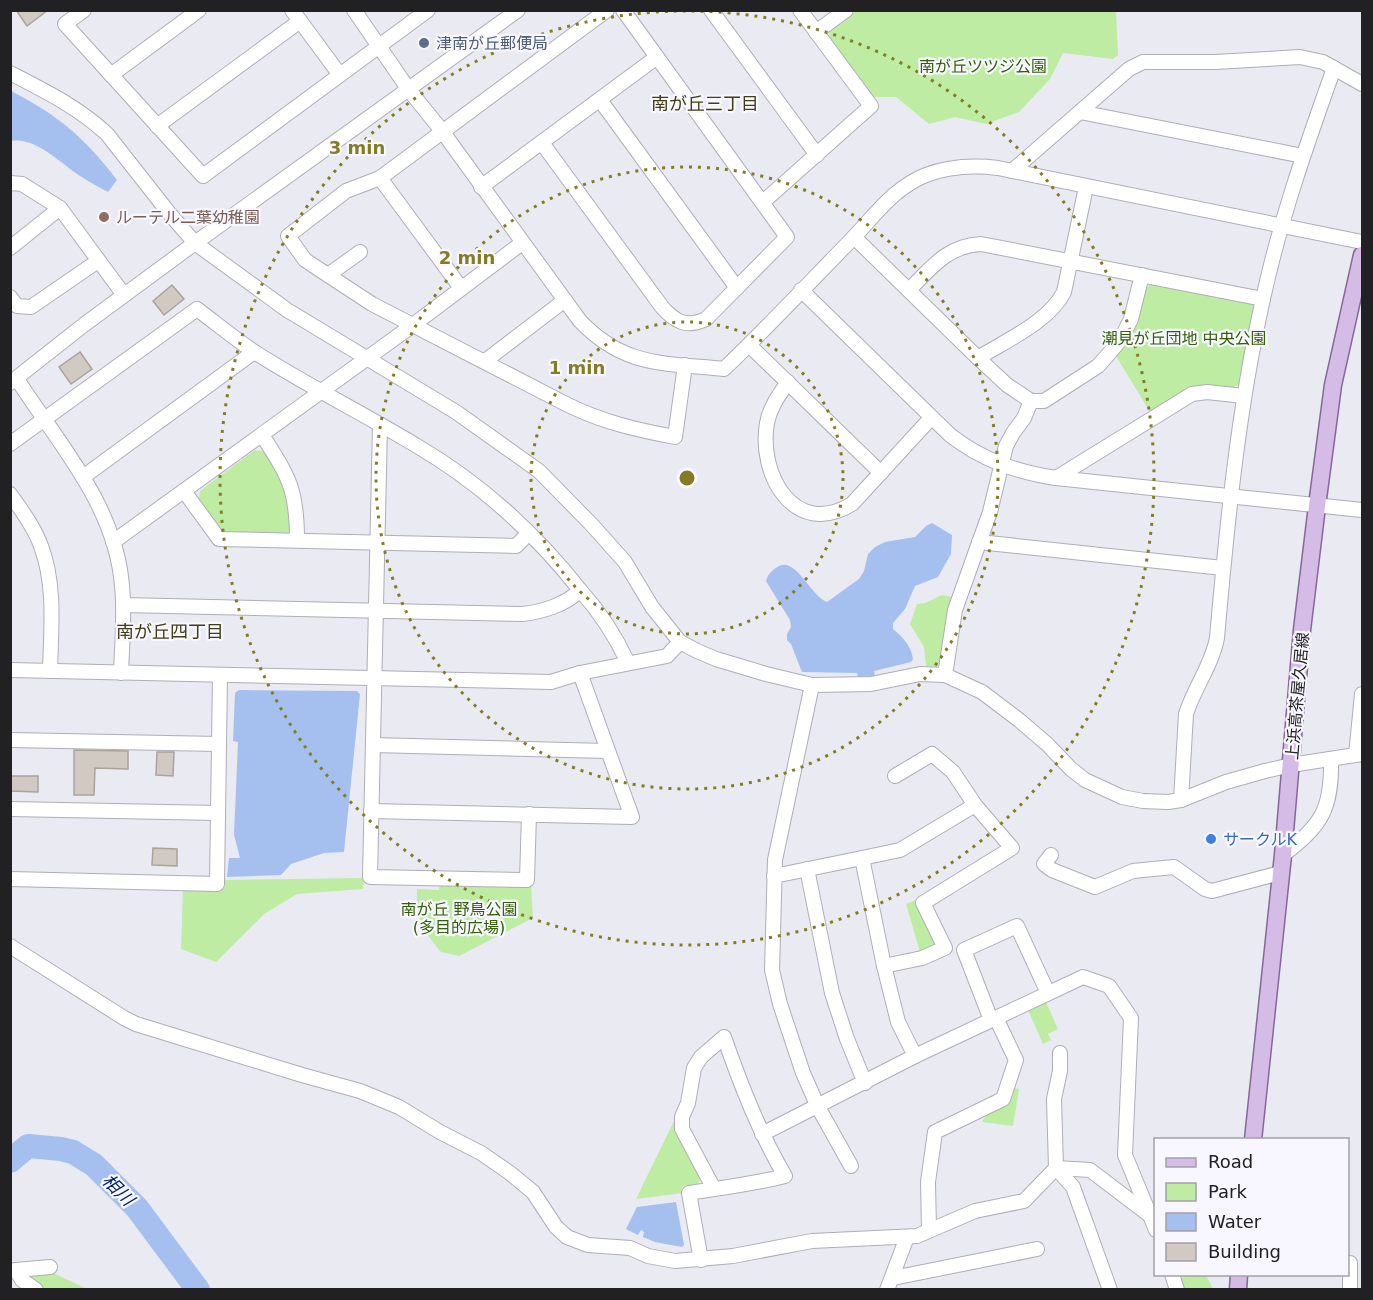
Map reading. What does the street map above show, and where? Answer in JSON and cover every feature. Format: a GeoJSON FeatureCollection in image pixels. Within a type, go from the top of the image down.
{"type":"FeatureCollection","features":[{"type":"Feature","properties":{"kind":"main road","name":"上浜高茶屋久居線"},"geometry":{"type":"LineString","coordinates":[[1253,1138],[1283,855],[1302,630],[1317,506],[1332,385],[1362,255]]}},
{"type":"Feature","properties":{"kind":"street"},"geometry":{"type":"LineString","coordinates":[[84,10],[66,24],[203,176],[380,47],[420,13]]}},
{"type":"Feature","properties":{"kind":"street"},"geometry":{"type":"LineString","coordinates":[[111,75],[199,10]]}},
{"type":"Feature","properties":{"kind":"street"},"geometry":{"type":"LineString","coordinates":[[354,10],[409,90],[442,131],[580,321],[603,343],[632,357],[724,369],[892,197],[925,176],[949,168],[974,166],[1012,171],[1362,242]]}},
{"type":"Feature","properties":{"kind":"street"},"geometry":{"type":"LineString","coordinates":[[121,673],[123,605],[120,570],[104,517],[83,477],[14,381],[124,295],[518,10]]}},
{"type":"Feature","properties":{"kind":"street"},"geometry":{"type":"LineString","coordinates":[[607,10],[380,178],[346,191],[288,236],[305,260],[372,304],[588,415],[612,424],[675,437],[685,365]]}},
{"type":"Feature","properties":{"kind":"street"},"geometry":{"type":"LineString","coordinates":[[542,143],[662,307],[681,323],[690,324],[706,319],[787,237],[623,10]]}},
{"type":"Feature","properties":{"kind":"street"},"geometry":{"type":"LineString","coordinates":[[711,10],[817,155]]}},
{"type":"Feature","properties":{"kind":"street"},"geometry":{"type":"LineString","coordinates":[[763,202],[871,106],[800,10]]}},
{"type":"Feature","properties":{"kind":"street"},"geometry":{"type":"LineString","coordinates":[[816,32],[846,10]]}},
{"type":"Feature","properties":{"kind":"street"},"geometry":{"type":"LineString","coordinates":[[157,126],[296,16],[340,75]]}},
{"type":"Feature","properties":{"kind":"street"},"geometry":{"type":"LineString","coordinates":[[482,187],[657,57]]}},
{"type":"Feature","properties":{"kind":"street"},"geometry":{"type":"LineString","coordinates":[[1012,171],[1129,69],[1143,62],[1215,62],[1300,57],[1334,68],[1362,84]]}},
{"type":"Feature","properties":{"kind":"street"},"geometry":{"type":"LineString","coordinates":[[1181,800],[1186,714],[1214,651],[1244,396],[1263,299],[1281,226],[1334,68]]}},
{"type":"Feature","properties":{"kind":"street"},"geometry":{"type":"LineString","coordinates":[[10,73],[71,104],[96,124],[195,243],[287,310],[456,412],[539,471],[625,562],[652,607],[680,642],[716,659],[812,685],[871,684],[920,674],[945,675],[973,687],[991,699],[1047,744],[1071,770],[1085,780],[1122,797],[1168,802],[1181,800],[1226,782],[1291,765],[1359,755],[1362,694]]}},
{"type":"Feature","properties":{"kind":"street"},"geometry":{"type":"LineString","coordinates":[[600,100],[737,288]]}},
{"type":"Feature","properties":{"kind":"street"},"geometry":{"type":"LineString","coordinates":[[1080,112],[1303,156]]}},
{"type":"Feature","properties":{"kind":"street"},"geometry":{"type":"LineString","coordinates":[[380,178],[462,288]]}},
{"type":"Feature","properties":{"kind":"street"},"geometry":{"type":"LineString","coordinates":[[10,183],[21,184],[60,208],[124,295]]}},
{"type":"Feature","properties":{"kind":"street"},"geometry":{"type":"LineString","coordinates":[[978,358],[1040,320],[1064,292],[1086,187]]}},
{"type":"Feature","properties":{"kind":"street"},"geometry":{"type":"LineString","coordinates":[[10,248],[60,208]]}},
{"type":"Feature","properties":{"kind":"street"},"geometry":{"type":"LineString","coordinates":[[854,237],[1007,385],[1031,401],[1044,401],[1098,366],[1115,348],[1131,319],[1142,275]]}},
{"type":"Feature","properties":{"kind":"street"},"geometry":{"type":"LineString","coordinates":[[113,542],[413,325],[522,243]]}},
{"type":"Feature","properties":{"kind":"street"},"geometry":{"type":"LineString","coordinates":[[909,290],[944,256],[953,250],[972,244],[991,245],[1071,260],[1263,299]]}},
{"type":"Feature","properties":{"kind":"street"},"geometry":{"type":"LineString","coordinates":[[328,275],[360,252]]}},
{"type":"Feature","properties":{"kind":"street"},"geometry":{"type":"LineString","coordinates":[[10,297],[17,306],[32,307],[98,261]]}},
{"type":"Feature","properties":{"kind":"street"},"geometry":{"type":"LineString","coordinates":[[801,290],[931,418],[963,445],[1002,466],[1056,478],[1362,510]]}},
{"type":"Feature","properties":{"kind":"street"},"geometry":{"type":"LineString","coordinates":[[485,361],[565,300]]}},
{"type":"Feature","properties":{"kind":"street"},"geometry":{"type":"LineString","coordinates":[[10,444],[197,309],[254,352],[419,447],[457,472],[504,509],[558,562],[591,603],[622,649],[628,663]]}},
{"type":"Feature","properties":{"kind":"street"},"geometry":{"type":"LineString","coordinates":[[749,345],[881,473]]}},
{"type":"Feature","properties":{"kind":"street"},"geometry":{"type":"LineString","coordinates":[[83,477],[254,352]]}},
{"type":"Feature","properties":{"kind":"street"},"geometry":{"type":"LineString","coordinates":[[788,382],[774,402],[770,413],[766,445],[771,473],[783,496],[790,504],[811,513],[823,514],[846,508],[852,504],[931,418]]}},
{"type":"Feature","properties":{"kind":"street"},"geometry":{"type":"LineString","coordinates":[[1056,478],[1192,394],[1207,392],[1244,396]]}},
{"type":"Feature","properties":{"kind":"street"},"geometry":{"type":"LineString","coordinates":[[945,675],[955,610],[990,512],[1006,446],[1024,418],[1031,401]]}},
{"type":"Feature","properties":{"kind":"street"},"geometry":{"type":"LineString","coordinates":[[380,425],[370,877],[527,879],[529,814]]}},
{"type":"Feature","properties":{"kind":"street"},"geometry":{"type":"LineString","coordinates":[[262,435],[282,466],[291,486],[297,508],[297,540]]}},
{"type":"Feature","properties":{"kind":"street"},"geometry":{"type":"LineString","coordinates":[[184,491],[219,539],[516,546],[529,533]]}},
{"type":"Feature","properties":{"kind":"street"},"geometry":{"type":"LineString","coordinates":[[10,494],[42,547],[48,573],[51,597],[50,671]]}},
{"type":"Feature","properties":{"kind":"street"},"geometry":{"type":"LineString","coordinates":[[979,542],[1223,568]]}},
{"type":"Feature","properties":{"kind":"street"},"geometry":{"type":"LineString","coordinates":[[123,605],[522,614],[534,613],[572,598],[580,590]]}},
{"type":"Feature","properties":{"kind":"street"},"geometry":{"type":"LineString","coordinates":[[10,670],[550,682],[580,673],[666,656],[680,642]]}},
{"type":"Feature","properties":{"kind":"street"},"geometry":{"type":"LineString","coordinates":[[371,811],[632,817],[580,673]]}},
{"type":"Feature","properties":{"kind":"street"},"geometry":{"type":"LineString","coordinates":[[10,879],[217,884],[220,675]]}},
{"type":"Feature","properties":{"kind":"street"},"geometry":{"type":"LineString","coordinates":[[812,685],[779,836],[774,876],[772,970],[792,1040],[818,1107],[851,1166]]}},
{"type":"Feature","properties":{"kind":"street"},"geometry":{"type":"LineString","coordinates":[[10,740],[219,744]]}},
{"type":"Feature","properties":{"kind":"street"},"geometry":{"type":"LineString","coordinates":[[373,744],[608,751]]}},
{"type":"Feature","properties":{"kind":"street"},"geometry":{"type":"LineString","coordinates":[[884,966],[922,958],[945,948],[923,903],[1012,848],[975,805],[953,772],[932,754],[895,776]]}},
{"type":"Feature","properties":{"kind":"street"},"geometry":{"type":"LineString","coordinates":[[1283,855],[1305,838],[1324,812],[1330,794],[1331,759]]}},
{"type":"Feature","properties":{"kind":"street"},"geometry":{"type":"LineString","coordinates":[[774,876],[900,850],[975,805]]}},
{"type":"Feature","properties":{"kind":"street"},"geometry":{"type":"LineString","coordinates":[[10,809],[218,813]]}},
{"type":"Feature","properties":{"kind":"street"},"geometry":{"type":"LineString","coordinates":[[1051,855],[1044,864],[1052,870],[1095,887],[1133,871],[1174,867],[1205,889],[1212,891],[1280,873]]}},
{"type":"Feature","properties":{"kind":"street"},"geometry":{"type":"LineString","coordinates":[[862,858],[898,1022],[915,1056]]}},
{"type":"Feature","properties":{"kind":"street"},"geometry":{"type":"LineString","coordinates":[[807,869],[832,993],[865,1083]]}},
{"type":"Feature","properties":{"kind":"street"},"geometry":{"type":"LineString","coordinates":[[929,1230],[928,1182],[935,1132],[1003,1099],[1016,1060],[994,1019],[964,950],[1017,927],[1048,993]]}},
{"type":"Feature","properties":{"kind":"street"},"geometry":{"type":"LineString","coordinates":[[10,946],[136,1024],[302,1075],[360,1090],[399,1107],[510,1173],[532,1191],[556,1227],[576,1242],[630,1248],[648,1256],[675,1261],[733,1256],[813,1241],[917,1236],[975,1211],[1024,1201],[1056,1168],[1090,1170],[1152,1216]]}},
{"type":"Feature","properties":{"kind":"street"},"geometry":{"type":"LineString","coordinates":[[762,1134],[915,1056],[1083,977],[1109,986],[1131,1018],[1125,1155],[1152,1216]]}},
{"type":"Feature","properties":{"kind":"street"},"geometry":{"type":"LineString","coordinates":[[701,1260],[689,1193],[714,1189],[785,1176],[762,1134],[723,1037],[701,1057],[694,1068],[688,1103],[682,1118],[682,1129],[714,1189]]}},
{"type":"Feature","properties":{"kind":"street"},"geometry":{"type":"LineString","coordinates":[[1060,1053],[1060,1071],[1054,1099],[1056,1168],[1073,1187],[1110,1290]]}},
{"type":"Feature","properties":{"kind":"street"},"geometry":{"type":"LineString","coordinates":[[890,1284],[907,1237]]}},
{"type":"Feature","properties":{"kind":"street"},"geometry":{"type":"LineString","coordinates":[[890,1284],[1037,1249]]}},
{"type":"Feature","properties":{"kind":"street"},"geometry":{"type":"LineString","coordinates":[[1350,1290],[1353,1263]]}},
{"type":"Feature","properties":{"kind":"street"},"geometry":{"type":"LineString","coordinates":[[13,1270],[50,1267]]}},
{"type":"Feature","properties":{"kind":"street"},"geometry":{"type":"LineString","coordinates":[[13,1270],[36,1290]]}},
{"type":"Feature","properties":{"kind":"green space","name":"南が丘ツツジ公園"},"geometry":{"type":"Polygon","coordinates":[[[857,11],[1116,11],[1118,55],[1113,59],[1063,53],[1050,79],[1019,112],[986,124],[955,117],[929,124],[896,97],[871,97],[828,40],[830,30],[857,11]]]}},
{"type":"Feature","properties":{"kind":"green space","name":"潮見が丘団地 中央公園"},"geometry":{"type":"Polygon","coordinates":[[[1151,283],[1251,302],[1255,308],[1240,384],[1229,388],[1191,387],[1150,412],[1116,356],[1135,329],[1146,289],[1151,283]]]}},
{"type":"Feature","properties":{"kind":"green space"},"geometry":{"type":"Polygon","coordinates":[[[255,450],[265,452],[279,472],[286,489],[292,528],[286,534],[227,533],[218,528],[199,500],[200,491],[255,450]]]}},
{"type":"Feature","properties":{"kind":"green space"},"geometry":{"type":"Polygon","coordinates":[[[942,595],[952,597],[944,644],[937,667],[926,666],[924,647],[910,624],[917,604],[942,595]]]}},
{"type":"Feature","properties":{"kind":"green space"},"geometry":{"type":"Polygon","coordinates":[[[364,878],[363,889],[297,894],[264,914],[216,962],[181,949],[183,889],[222,890],[223,880],[364,878]]]}},
{"type":"Feature","properties":{"kind":"green space","name":"南が丘 野鳥公園 (多目的広場)"},"geometry":{"type":"Polygon","coordinates":[[[440,884],[531,885],[533,918],[459,956],[441,952],[422,923],[417,900],[417,889],[439,890],[440,884]]]}},
{"type":"Feature","properties":{"kind":"green space"},"geometry":{"type":"Polygon","coordinates":[[[916,900],[935,940],[933,947],[920,952],[906,904],[916,900]]]}},
{"type":"Feature","properties":{"kind":"green space"},"geometry":{"type":"Polygon","coordinates":[[[1046,1002],[1058,1029],[1048,1034],[1051,1040],[1043,1044],[1028,1010],[1046,1002]]]}},
{"type":"Feature","properties":{"kind":"green space"},"geometry":{"type":"Polygon","coordinates":[[[1014,1088],[1019,1089],[1013,1126],[982,1122],[986,1115],[1008,1104],[1014,1088]]]}},
{"type":"Feature","properties":{"kind":"green space"},"geometry":{"type":"Polygon","coordinates":[[[677,1115],[702,1176],[697,1185],[682,1187],[683,1193],[636,1199],[677,1115]]]}},
{"type":"Feature","properties":{"kind":"green space"},"geometry":{"type":"Polygon","coordinates":[[[51,1272],[85,1289],[45,1289],[29,1279],[28,1274],[51,1272]]]}},
{"type":"Feature","properties":{"kind":"green space"},"geometry":{"type":"Polygon","coordinates":[[[1206,1276],[1213,1289],[1184,1289],[1180,1278],[1206,1276]]]}},
{"type":"Feature","properties":{"kind":"water"},"geometry":{"type":"Polygon","coordinates":[[[11,91],[57,119],[94,152],[117,180],[108,192],[80,176],[39,147],[30,143],[11,141],[11,91]]]}},
{"type":"Feature","properties":{"kind":"water"},"geometry":{"type":"Polygon","coordinates":[[[932,523],[952,535],[951,554],[938,577],[915,586],[905,609],[893,623],[893,629],[910,650],[913,659],[911,662],[874,671],[875,676],[858,677],[857,673],[802,672],[791,644],[787,640],[791,627],[790,620],[766,581],[771,572],[779,566],[791,567],[815,593],[827,602],[859,579],[864,571],[868,554],[875,547],[885,542],[915,537],[932,523]]]}},
{"type":"Feature","properties":{"kind":"water"},"geometry":{"type":"Polygon","coordinates":[[[239,690],[357,691],[360,694],[344,852],[324,853],[291,864],[281,875],[227,877],[229,858],[240,858],[234,835],[238,742],[233,741],[235,693],[239,690]]]}},
{"type":"Feature","properties":{"kind":"water"},"geometry":{"type":"Polygon","coordinates":[[[676,1202],[684,1245],[682,1247],[655,1242],[643,1237],[644,1232],[641,1230],[638,1235],[626,1229],[637,1207],[676,1202]]]}},
{"type":"Feature","properties":{"kind":"building"},"geometry":{"type":"Polygon","coordinates":[[[16,10],[48,10],[27,26],[16,10]]]}},
{"type":"Feature","properties":{"kind":"building"},"geometry":{"type":"Polygon","coordinates":[[[172,285],[184,299],[164,315],[153,301],[172,285]]]}},
{"type":"Feature","properties":{"kind":"building"},"geometry":{"type":"Polygon","coordinates":[[[80,352],[92,369],[71,384],[59,367],[80,352]]]}},
{"type":"Feature","properties":{"kind":"building"},"geometry":{"type":"Polygon","coordinates":[[[74,750],[128,751],[128,769],[95,768],[94,795],[74,795],[74,750]]]}},
{"type":"Feature","properties":{"kind":"building"},"geometry":{"type":"Polygon","coordinates":[[[157,752],[174,752],[173,776],[156,775],[157,752]]]}},
{"type":"Feature","properties":{"kind":"building"},"geometry":{"type":"Polygon","coordinates":[[[10,776],[38,776],[38,792],[10,791],[10,776]]]}},
{"type":"Feature","properties":{"kind":"building"},"geometry":{"type":"Polygon","coordinates":[[[153,848],[177,849],[177,866],[152,865],[153,848]]]}},
{"type":"Feature","properties":{"kind":"waterway","name":"相川"},"geometry":{"type":"LineString","coordinates":[[10,1161],[28,1146],[73,1152],[94,1165],[137,1208],[198,1290]]}},
{"type":"Feature","properties":{"kind":"place","name":"津南が丘郵便局"},"geometry":{"type":"Point","coordinates":[424,43]}},
{"type":"Feature","properties":{"kind":"place","name":"ルーテル二葉幼稚園"},"geometry":{"type":"Point","coordinates":[104,217]}},
{"type":"Feature","properties":{"kind":"place","name":"サークルK"},"geometry":{"type":"Point","coordinates":[1211,839]}},
{"type":"Feature","properties":{"kind":"district","name":"南が丘三丁目"},"geometry":{"type":"Point","coordinates":[705,104]}},
{"type":"Feature","properties":{"kind":"district","name":"南が丘四丁目"},"geometry":{"type":"Point","coordinates":[170,632]}}]}
